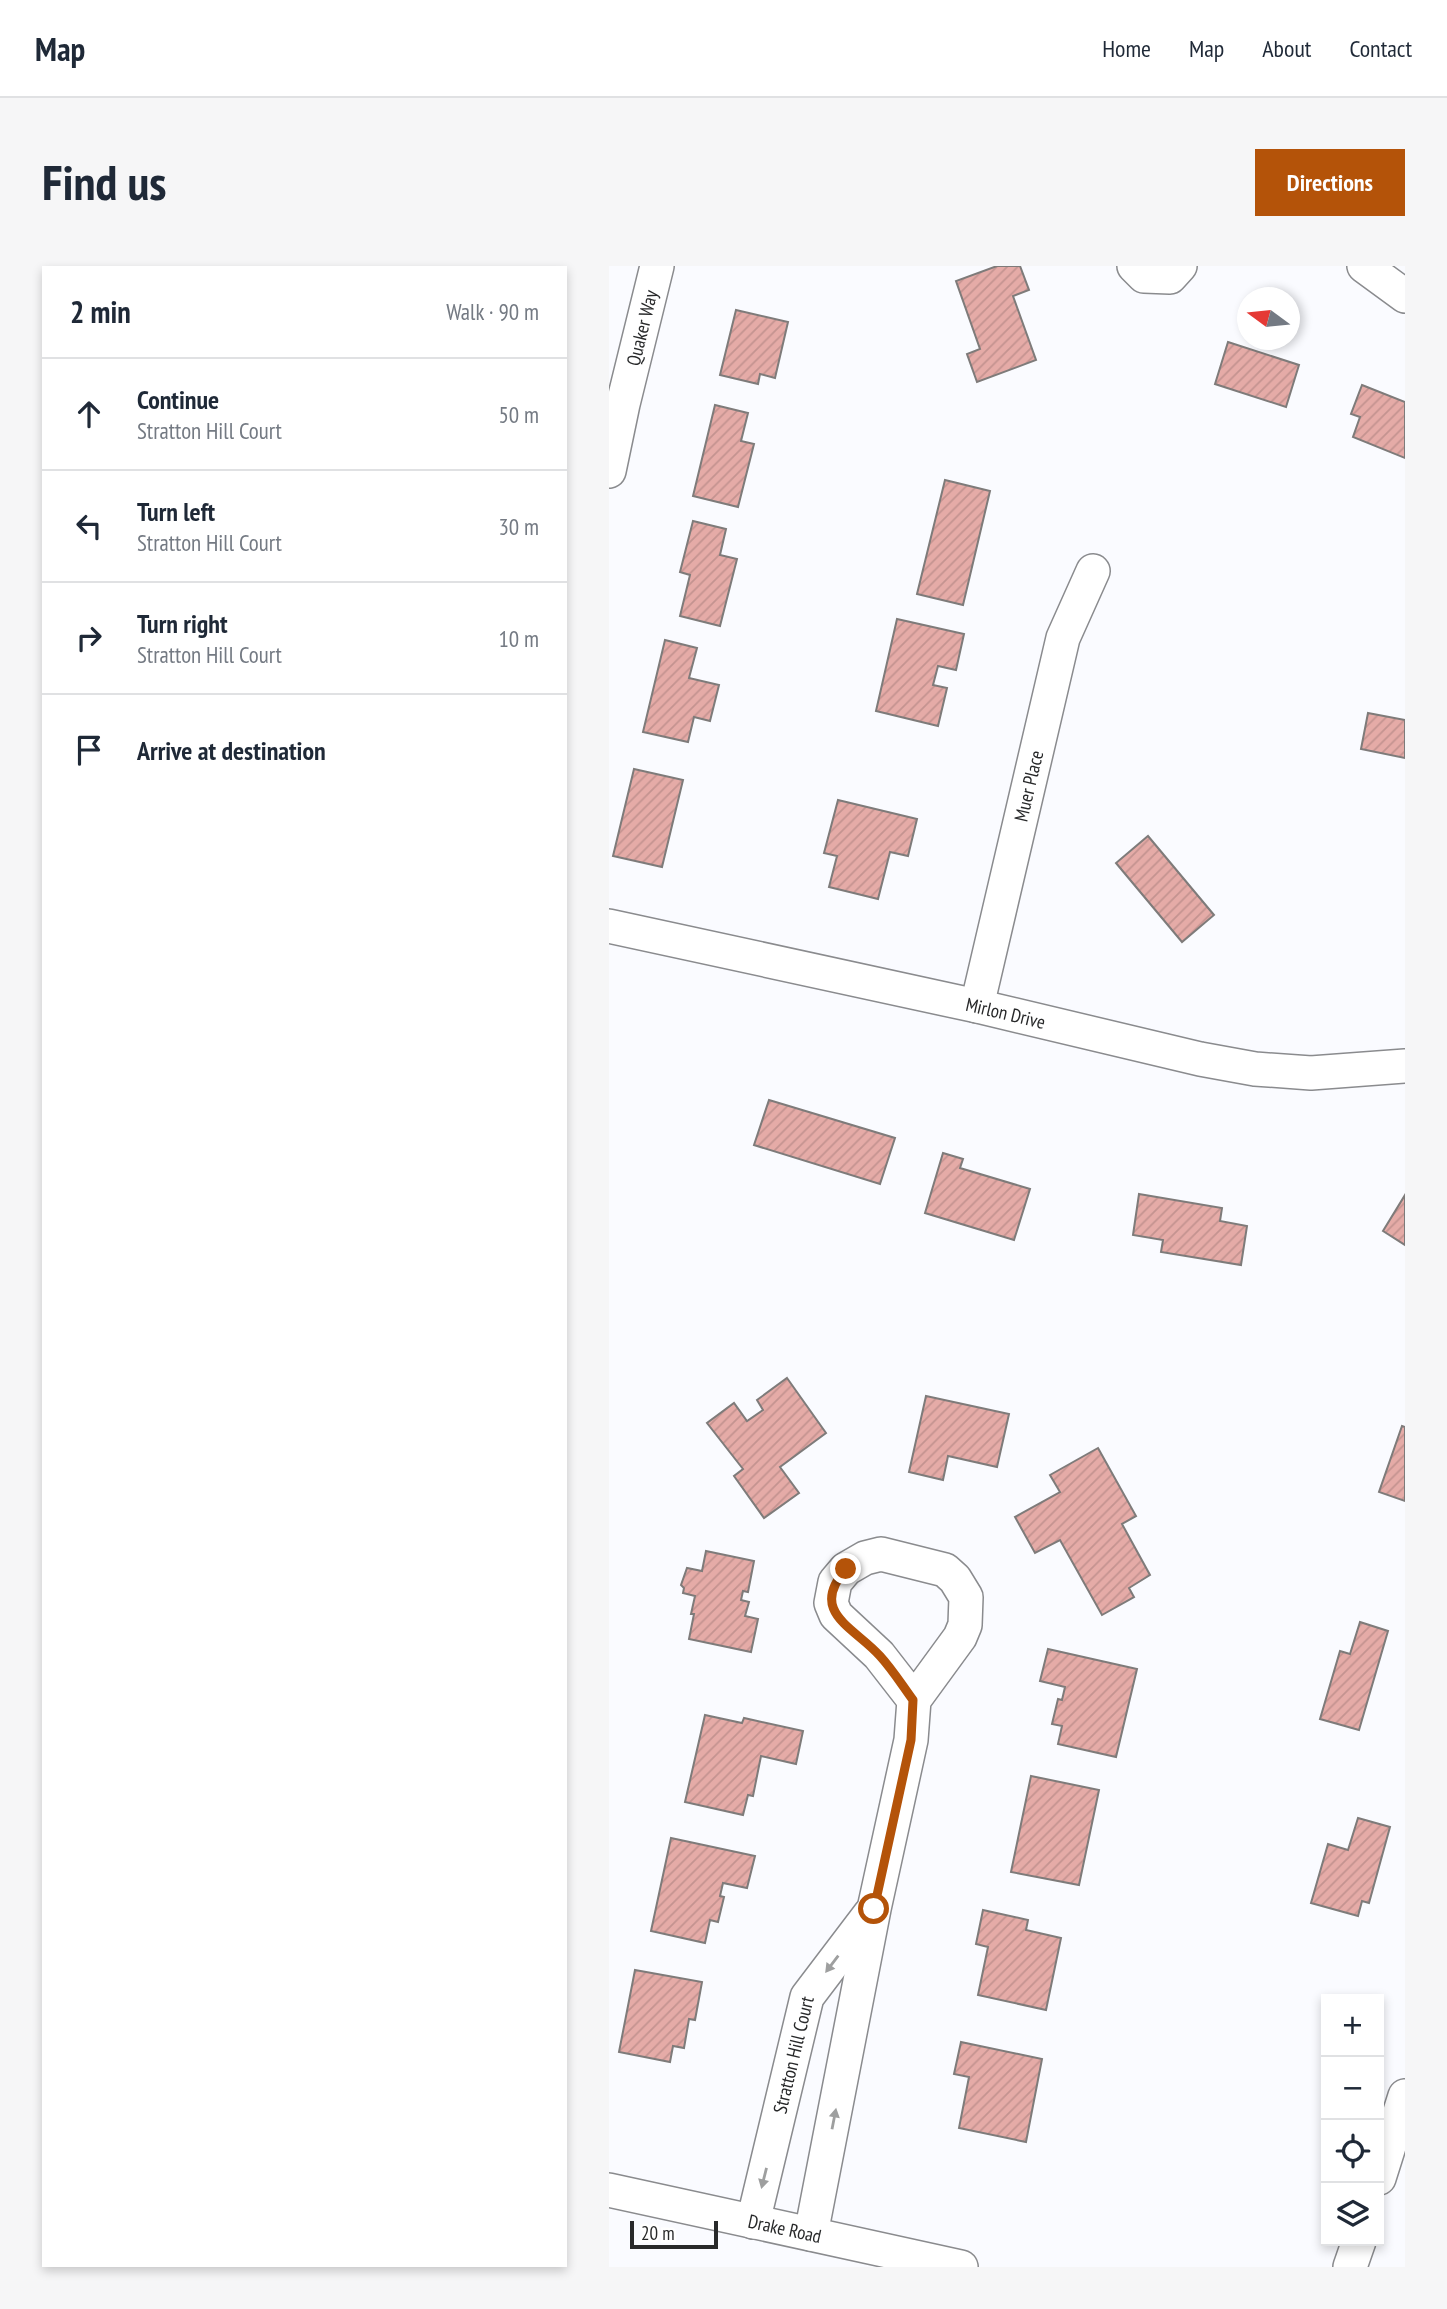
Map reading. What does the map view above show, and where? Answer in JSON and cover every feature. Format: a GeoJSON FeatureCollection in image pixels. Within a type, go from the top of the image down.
{"type":"FeatureCollection","features":[{"type":"Feature","properties":{"kind":"street","name":"Quaker Way"},"geometry":{"type":"LineString","coordinates":[[609,471],[657,266]]}},
{"type":"Feature","properties":{"kind":"street"},"geometry":{"type":"LineString","coordinates":[[1134,266],[1145,276],[1170,277],[1180,266]]}},
{"type":"Feature","properties":{"kind":"street"},"geometry":{"type":"LineString","coordinates":[[1364,266],[1405,296]]}},
{"type":"Feature","properties":{"kind":"street","name":"Muer Place"},"geometry":{"type":"LineString","coordinates":[[977,1006],[1063,638],[1093,571]]}},
{"type":"Feature","properties":{"kind":"street","name":"Mirlon Drive"},"geometry":{"type":"LineString","coordinates":[[609,926],[977,1006],[1200,1059],[1255,1069],[1311,1073],[1405,1066]]}},
{"type":"Feature","properties":{"kind":"street"},"geometry":{"type":"LineString","coordinates":[[881,1554],[945,1570],[955,1579],[966,1597],[965,1625],[960,1637],[913,1700],[879,1656],[836,1615],[831,1603],[835,1582],[846,1569],[865,1558],[881,1554]]}},
{"type":"Feature","properties":{"kind":"street","name":"Stratton Hill Court"},"geometry":{"type":"LineString","coordinates":[[811,2234],[874,1909],[911,1740],[913,1700]]}},
{"type":"Feature","properties":{"kind":"street","name":"Stratton Hill Court"},"geometry":{"type":"LineString","coordinates":[[753,2222],[807,1997],[874,1909]]}},
{"type":"Feature","properties":{"kind":"street"},"geometry":{"type":"LineString","coordinates":[[1384,2162],[1405,2096]]}},
{"type":"Feature","properties":{"kind":"street","name":"Drake Road"},"geometry":{"type":"LineString","coordinates":[[609,2190],[961,2267]]}},
{"type":"Feature","properties":{"kind":"street"},"geometry":{"type":"LineString","coordinates":[[1350,2267],[1357,2246]]}},
{"type":"Feature","properties":{"kind":"building"},"geometry":{"type":"Polygon","coordinates":[[[997,266],[1020,266],[1029,290],[1013,296],[1036,360],[977,382],[967,354],[980,349],[956,281],[997,266]]]}},
{"type":"Feature","properties":{"kind":"building"},"geometry":{"type":"Polygon","coordinates":[[[736,310],[788,322],[775,378],[760,374],[758,384],[720,375],[736,310]]]}},
{"type":"Feature","properties":{"kind":"building"},"geometry":{"type":"Polygon","coordinates":[[[1228,342],[1237,345],[1237,350],[1253,350],[1299,365],[1286,407],[1215,384],[1228,342]]]}},
{"type":"Feature","properties":{"kind":"building"},"geometry":{"type":"Polygon","coordinates":[[[1362,385],[1405,402],[1405,458],[1353,437],[1360,417],[1351,414],[1362,385]]]}},
{"type":"Feature","properties":{"kind":"building"},"geometry":{"type":"Polygon","coordinates":[[[715,405],[748,413],[741,441],[754,444],[738,507],[693,496],[715,405]]]}},
{"type":"Feature","properties":{"kind":"building"},"geometry":{"type":"Polygon","coordinates":[[[945,480],[990,491],[963,605],[917,594],[945,480]]]}},
{"type":"Feature","properties":{"kind":"building"},"geometry":{"type":"Polygon","coordinates":[[[693,521],[726,529],[720,555],[737,559],[720,626],[680,616],[690,575],[680,572],[693,521]]]}},
{"type":"Feature","properties":{"kind":"building"},"geometry":{"type":"Polygon","coordinates":[[[897,619],[964,634],[956,670],[938,666],[933,685],[947,688],[938,726],[876,711],[897,619]]]}},
{"type":"Feature","properties":{"kind":"building"},"geometry":{"type":"Polygon","coordinates":[[[665,640],[697,648],[689,678],[719,685],[710,721],[694,717],[688,742],[643,732],[665,640]]]}},
{"type":"Feature","properties":{"kind":"building"},"geometry":{"type":"Polygon","coordinates":[[[1368,713],[1405,720],[1405,758],[1361,749],[1368,713]]]}},
{"type":"Feature","properties":{"kind":"building"},"geometry":{"type":"Polygon","coordinates":[[[634,769],[683,780],[662,867],[613,856],[634,769]]]}},
{"type":"Feature","properties":{"kind":"building"},"geometry":{"type":"Polygon","coordinates":[[[838,800],[917,819],[908,856],[890,852],[878,899],[829,887],[837,856],[824,853],[838,800]]]}},
{"type":"Feature","properties":{"kind":"building"},"geometry":{"type":"Polygon","coordinates":[[[1148,836],[1214,915],[1182,942],[1116,863],[1148,836]]]}},
{"type":"Feature","properties":{"kind":"building"},"geometry":{"type":"Polygon","coordinates":[[[769,1100],[895,1138],[880,1184],[754,1145],[769,1100]]]}},
{"type":"Feature","properties":{"kind":"building"},"geometry":{"type":"Polygon","coordinates":[[[943,1153],[963,1159],[960,1168],[1030,1189],[1014,1240],[925,1213],[943,1153]]]}},
{"type":"Feature","properties":{"kind":"building"},"geometry":{"type":"Polygon","coordinates":[[[1139,1194],[1222,1208],[1220,1221],[1247,1226],[1241,1265],[1161,1252],[1163,1240],[1133,1235],[1139,1194]]]}},
{"type":"Feature","properties":{"kind":"building"},"geometry":{"type":"Polygon","coordinates":[[[1405,1195],[1405,1245],[1383,1231],[1405,1195]]]}},
{"type":"Feature","properties":{"kind":"building"},"geometry":{"type":"Polygon","coordinates":[[[787,1378],[826,1433],[780,1467],[799,1493],[764,1518],[734,1476],[743,1469],[707,1423],[734,1403],[747,1421],[763,1410],[757,1400],[787,1378]]]}},
{"type":"Feature","properties":{"kind":"building"},"geometry":{"type":"Polygon","coordinates":[[[926,1396],[1009,1414],[997,1467],[948,1456],[943,1480],[909,1472],[926,1396]]]}},
{"type":"Feature","properties":{"kind":"building"},"geometry":{"type":"Polygon","coordinates":[[[1402,1426],[1405,1427],[1405,1501],[1379,1492],[1402,1426]]]}},
{"type":"Feature","properties":{"kind":"building"},"geometry":{"type":"Polygon","coordinates":[[[1098,1448],[1136,1516],[1122,1524],[1150,1575],[1129,1588],[1134,1597],[1102,1615],[1060,1540],[1035,1553],[1015,1517],[1060,1492],[1050,1475],[1098,1448]]]}},
{"type":"Feature","properties":{"kind":"building"},"geometry":{"type":"Polygon","coordinates":[[[706,1551],[754,1561],[748,1592],[743,1591],[741,1600],[749,1602],[745,1616],[758,1619],[751,1652],[689,1639],[695,1596],[683,1593],[684,1588],[681,1585],[687,1568],[702,1571],[706,1551]]]}},
{"type":"Feature","properties":{"kind":"building"},"geometry":{"type":"Polygon","coordinates":[[[1360,1622],[1388,1631],[1359,1730],[1320,1719],[1340,1651],[1350,1654],[1360,1622]]]}},
{"type":"Feature","properties":{"kind":"building"},"geometry":{"type":"Polygon","coordinates":[[[1048,1649],[1137,1669],[1116,1757],[1058,1744],[1062,1726],[1052,1724],[1058,1699],[1062,1700],[1065,1687],[1040,1681],[1048,1649]]]}},
{"type":"Feature","properties":{"kind":"building"},"geometry":{"type":"Polygon","coordinates":[[[705,1715],[742,1723],[744,1718],[803,1731],[796,1764],[761,1756],[753,1796],[748,1795],[743,1815],[685,1802],[705,1715]]]}},
{"type":"Feature","properties":{"kind":"building"},"geometry":{"type":"Polygon","coordinates":[[[1031,1776],[1099,1790],[1079,1885],[1011,1872],[1031,1776]]]}},
{"type":"Feature","properties":{"kind":"building"},"geometry":{"type":"Polygon","coordinates":[[[1358,1818],[1390,1827],[1369,1903],[1362,1901],[1358,1916],[1311,1903],[1328,1844],[1348,1850],[1358,1818]]]}},
{"type":"Feature","properties":{"kind":"building"},"geometry":{"type":"Polygon","coordinates":[[[671,1838],[755,1856],[747,1888],[723,1883],[720,1896],[724,1897],[718,1922],[710,1920],[705,1943],[651,1931],[671,1838]]]}},
{"type":"Feature","properties":{"kind":"building"},"geometry":{"type":"Polygon","coordinates":[[[983,1910],[1028,1920],[1026,1930],[1061,1938],[1046,2010],[978,1995],[988,1947],[976,1944],[983,1910]]]}},
{"type":"Feature","properties":{"kind":"building"},"geometry":{"type":"Polygon","coordinates":[[[635,1970],[702,1982],[695,2020],[689,2019],[684,2048],[673,2046],[670,2062],[619,2052],[635,1970]]]}},
{"type":"Feature","properties":{"kind":"building"},"geometry":{"type":"Polygon","coordinates":[[[961,2042],[1042,2059],[1026,2142],[959,2128],[969,2077],[954,2074],[961,2042]]]}},
{"type":"Feature","properties":{"kind":"route"},"geometry":{"type":"LineString","coordinates":[[846,1569],[835,1582],[831,1603],[836,1615],[879,1656],[913,1700],[911,1740],[874,1909]]}}]}
